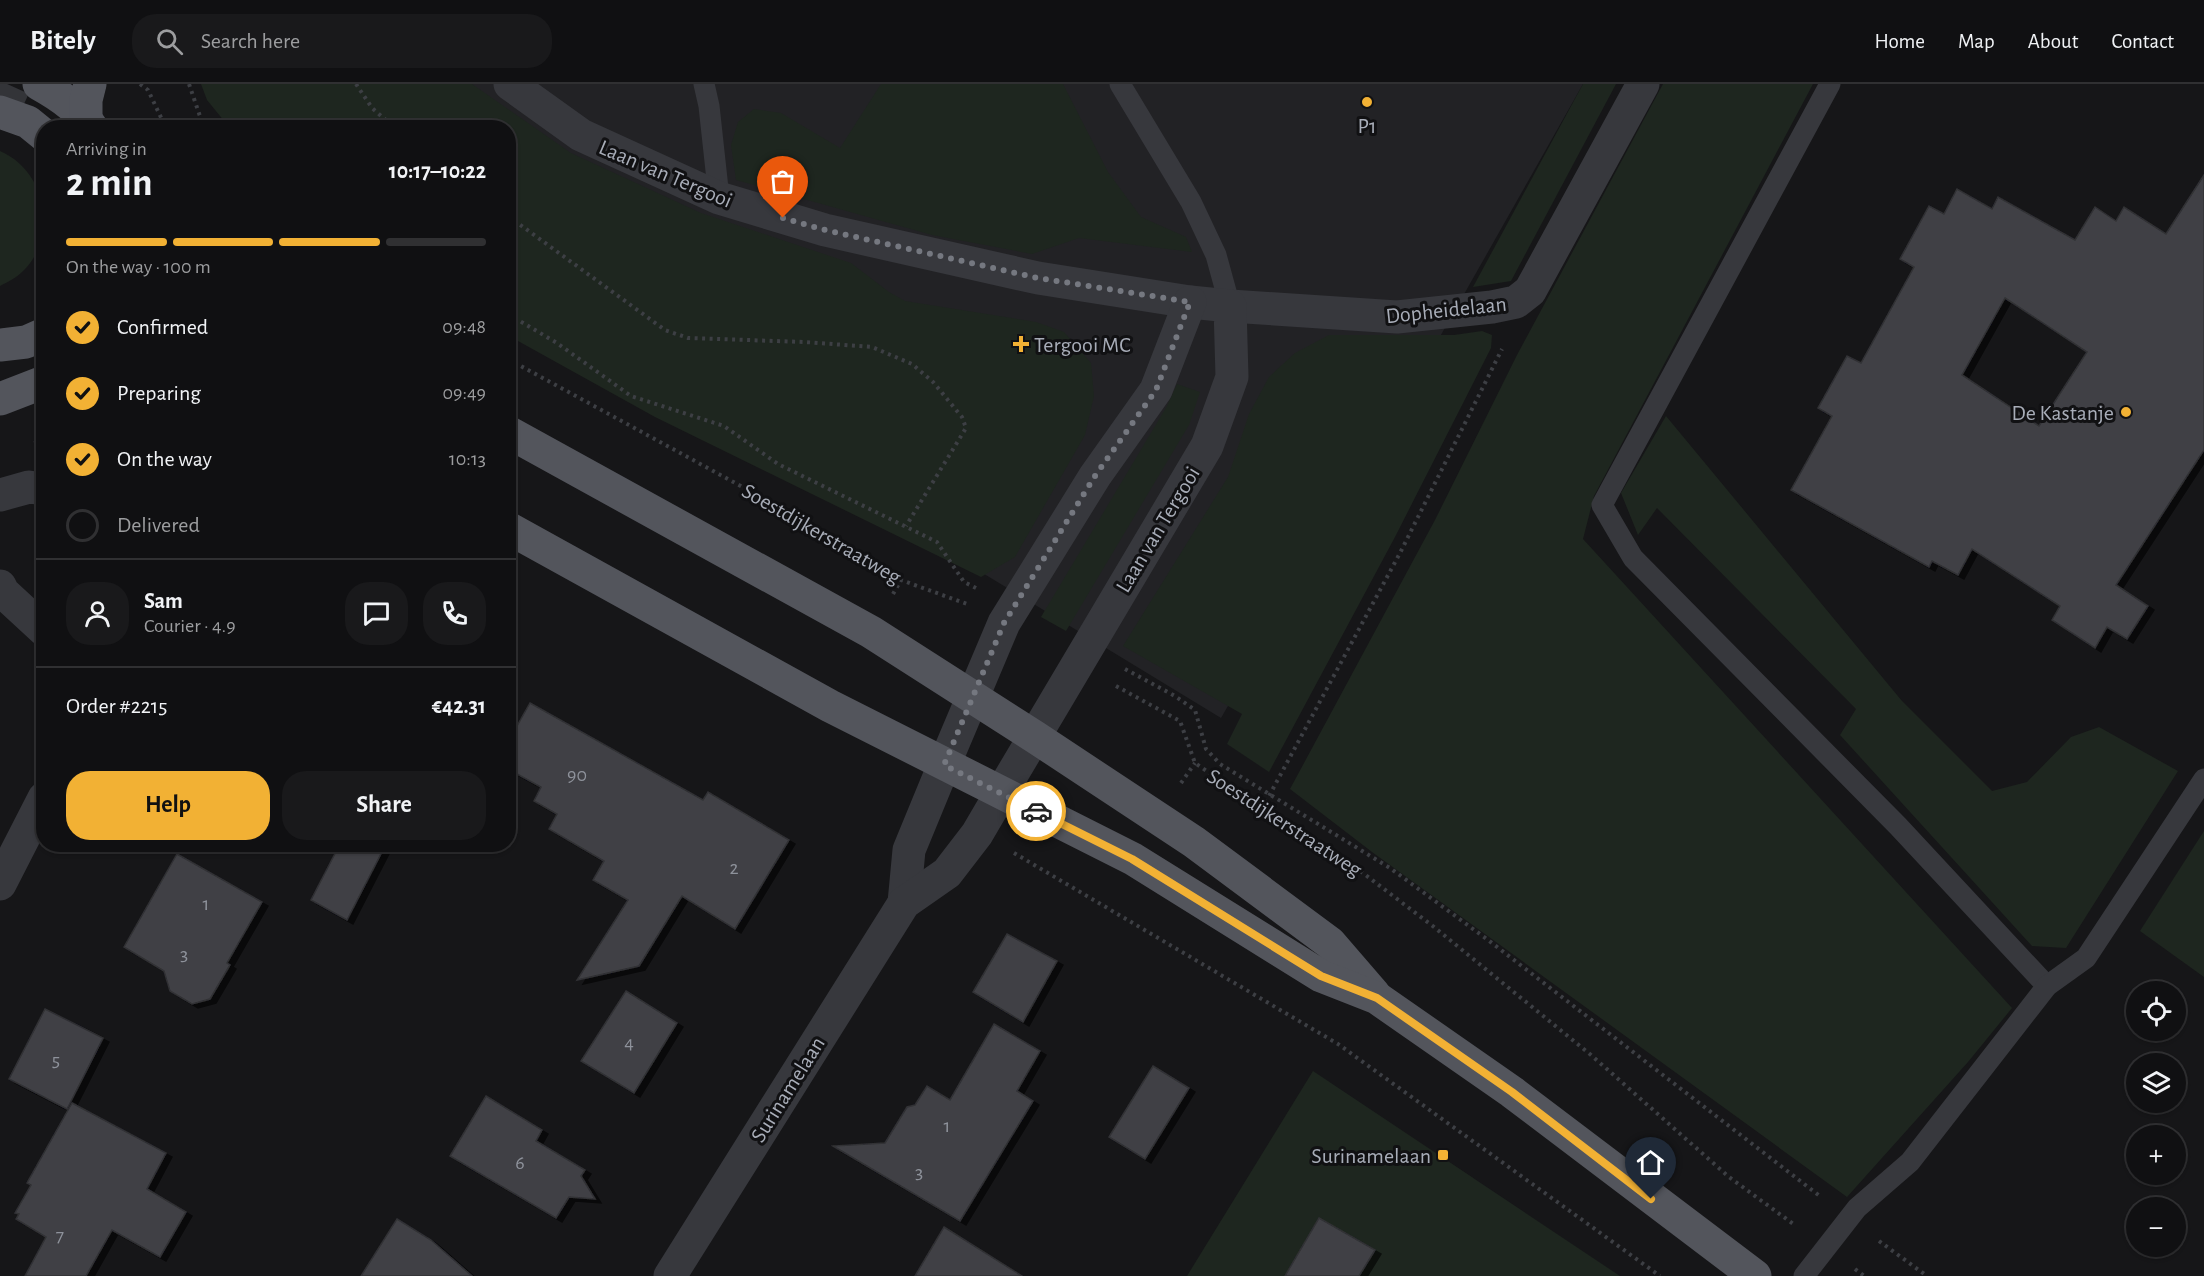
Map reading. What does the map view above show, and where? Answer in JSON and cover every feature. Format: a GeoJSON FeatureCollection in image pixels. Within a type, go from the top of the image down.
{"type":"FeatureCollection","features":[{"type":"Feature","properties":{"kind":"main road"},"geometry":{"type":"LineString","coordinates":[[39,84],[55,92],[86,120]]}},
{"type":"Feature","properties":{"kind":"main road"},"geometry":{"type":"LineString","coordinates":[[89,120],[86,100],[90,84]]}},
{"type":"Feature","properties":{"kind":"main road"},"geometry":{"type":"LineString","coordinates":[[0,112],[28,122],[36,128]]}},
{"type":"Feature","properties":{"kind":"main road"},"geometry":{"type":"LineString","coordinates":[[0,345],[26,342],[36,338]]}},
{"type":"Feature","properties":{"kind":"main road"},"geometry":{"type":"LineString","coordinates":[[0,399],[36,385]]}},
{"type":"Feature","properties":{"kind":"main road"},"geometry":{"type":"LineString","coordinates":[[516,436],[811,597],[871,632],[1035,737],[1194,842],[1330,943],[1377,998]]}},
{"type":"Feature","properties":{"kind":"main road"},"geometry":{"type":"LineString","coordinates":[[516,532],[822,702],[1132,859],[1321,976],[1377,998],[1512,1092],[1755,1276]]}},
{"type":"Feature","properties":{"kind":"street","name":"Laan van Tergooi"},"geometry":{"type":"LineString","coordinates":[[510,84],[581,135],[719,198],[825,230],[1038,278],[1190,302],[1230,306],[1233,378],[1207,446],[1001,793]]}},
{"type":"Feature","properties":{"kind":"street","name":"Dopheidelaan"},"geometry":{"type":"LineString","coordinates":[[1230,306],[1397,317],[1492,307],[1516,302],[1530,291],[1643,84]]}},
{"type":"Feature","properties":{"kind":"street"},"geometry":{"type":"LineString","coordinates":[[973,697],[1008,615],[1095,476],[1156,390],[1190,302]]}},
{"type":"Feature","properties":{"kind":"street"},"geometry":{"type":"LineString","coordinates":[[0,495],[29,487],[36,488]]}},
{"type":"Feature","properties":{"kind":"street"},"geometry":{"type":"LineString","coordinates":[[0,586],[3,592],[36,623]]}},
{"type":"Feature","properties":{"kind":"street","name":"Surinamelaan"},"geometry":{"type":"LineString","coordinates":[[904,903],[909,850],[973,697]]}},
{"type":"Feature","properties":{"kind":"street","name":"Surinamelaan"},"geometry":{"type":"LineString","coordinates":[[670,1276],[904,903],[947,873],[977,834],[1001,793]]}},
{"type":"Feature","properties":{"kind":"street"},"geometry":{"type":"LineString","coordinates":[[0,884],[36,814]]}},
{"type":"Feature","properties":{"kind":"lane"},"geometry":{"type":"LineString","coordinates":[[704,84],[709,106],[719,198]]}},
{"type":"Feature","properties":{"kind":"lane","name":"Laan van Tergooi"},"geometry":{"type":"LineString","coordinates":[[1120,84],[1191,202],[1216,255],[1230,306]]}},
{"type":"Feature","properties":{"kind":"lane"},"geometry":{"type":"LineString","coordinates":[[1830,84],[1602,505],[1633,558],[1898,826],[2047,986]]}},
{"type":"Feature","properties":{"kind":"lane"},"geometry":{"type":"LineString","coordinates":[[1804,1276],[1857,1208],[1910,1162],[2047,986],[2086,958],[2204,779]]}},
{"type":"Feature","properties":{"kind":"path"},"geometry":{"type":"LineString","coordinates":[[140,84],[148,90]]}},
{"type":"Feature","properties":{"kind":"path"},"geometry":{"type":"LineString","coordinates":[[148,84],[148,90],[162,120]]}},
{"type":"Feature","properties":{"kind":"path"},"geometry":{"type":"LineString","coordinates":[[189,84],[201,120]]}},
{"type":"Feature","properties":{"kind":"path"},"geometry":{"type":"LineString","coordinates":[[356,84],[372,108],[386,120]]}},
{"type":"Feature","properties":{"kind":"path"},"geometry":{"type":"LineString","coordinates":[[516,222],[650,320],[688,338],[872,347],[912,364],[933,382],[962,417],[966,428],[906,526]]}},
{"type":"Feature","properties":{"kind":"path"},"geometry":{"type":"LineString","coordinates":[[1262,809],[1400,553],[1504,346],[1516,302]]}},
{"type":"Feature","properties":{"kind":"path"},"geometry":{"type":"LineString","coordinates":[[516,319],[557,343],[631,396],[724,426],[778,464],[937,542],[964,582],[1008,615]]}},
{"type":"Feature","properties":{"kind":"path","name":"Soestdijkerstraatweg"},"geometry":{"type":"LineString","coordinates":[[516,363],[770,502],[849,553],[883,571],[901,580],[971,605],[1008,615]]}},
{"type":"Feature","properties":{"kind":"path"},"geometry":{"type":"LineString","coordinates":[[1083,657],[1175,696],[1196,710],[1206,749],[1220,764],[1390,868],[1497,947],[1927,1276]]}},
{"type":"Feature","properties":{"kind":"path","name":"Soestdijkerstraatweg"},"geometry":{"type":"LineString","coordinates":[[1083,657],[1180,721],[1195,762],[1262,809],[1355,867],[1434,927],[1591,1055],[1729,1177],[1864,1276]]}},
{"type":"Feature","properties":{"kind":"path"},"geometry":{"type":"LineString","coordinates":[[1008,850],[1338,1044],[1660,1276]]}},
{"type":"Feature","properties":{"kind":"shaded area"},"geometry":{"type":"Polygon","coordinates":[[[201,84],[472,84],[571,153],[701,213],[851,263],[889,292],[905,301],[1036,322],[1064,332],[1091,363],[1094,396],[1085,435],[1015,557],[981,577],[655,417],[516,340],[516,120],[223,120],[207,100],[201,84]]]}},
{"type":"Feature","properties":{"kind":"shaded area","name":"Tergooi MC"},"geometry":{"type":"Polygon","coordinates":[[[257,84],[1583,84],[1221,718],[516,289],[516,120],[462,120],[257,84]]]}},
{"type":"Feature","properties":{"kind":"shaded area"},"geometry":{"type":"Polygon","coordinates":[[[881,84],[1063,84],[1108,172],[1141,217],[1186,237],[1192,252],[1079,238],[1032,254],[932,235],[736,180],[731,145],[738,122],[754,109],[781,113],[840,148],[881,84]]]}},
{"type":"Feature","properties":{"kind":"shaded area"},"geometry":{"type":"Polygon","coordinates":[[[1583,84],[1616,84],[1511,281],[1473,287],[1583,84]]]}},
{"type":"Feature","properties":{"kind":"shaded area"},"geometry":{"type":"Polygon","coordinates":[[[1663,84],[1813,84],[1594,496],[1583,539],[2012,1008],[1968,1062],[1847,1197],[1372,852],[1290,789],[1435,520],[1517,355],[1663,84]]]}},
{"type":"Feature","properties":{"kind":"shaded area"},"geometry":{"type":"Polygon","coordinates":[[[0,151],[15,160],[27,172],[36,187],[36,253],[23,271],[0,286],[0,151]]]}},
{"type":"Feature","properties":{"kind":"shaded area"},"geometry":{"type":"Polygon","coordinates":[[[1482,331],[1492,335],[1491,348],[1395,537],[1269,772],[1227,744],[1242,714],[1123,646],[1228,477],[1249,414],[1269,377],[1295,353],[1329,335],[1454,335],[1482,331]]]}},
{"type":"Feature","properties":{"kind":"shaded area"},"geometry":{"type":"Polygon","coordinates":[[[1177,384],[1200,392],[1189,425],[1066,631],[1041,617],[1167,406],[1177,384]]]}},
{"type":"Feature","properties":{"kind":"shaded area"},"geometry":{"type":"Polygon","coordinates":[[[1666,416],[1902,701],[1992,791],[2027,782],[2071,737],[2099,727],[2178,771],[2066,948],[2032,946],[1840,735],[1856,709],[1657,508],[1638,535],[1621,493],[1666,416]]]}},
{"type":"Feature","properties":{"kind":"shaded area"},"geometry":{"type":"Polygon","coordinates":[[[2204,831],[2204,977],[2140,931],[2204,831]]]}},
{"type":"Feature","properties":{"kind":"shaded area"},"geometry":{"type":"Polygon","coordinates":[[[1313,1071],[1620,1276],[1187,1276],[1313,1071]]]}},
{"type":"Feature","properties":{"kind":"building","name":"De Kastanje"},"geometry":{"type":"Polygon","coordinates":[[[2204,175],[2204,450],[2116,585],[2148,606],[2127,639],[2107,627],[2095,648],[2052,620],[2060,606],[1972,549],[1958,575],[1932,561],[1929,567],[1791,490],[1832,416],[1818,408],[1847,356],[1861,363],[1914,267],[1900,259],[1929,206],[1944,214],[1957,189],[1992,209],[1998,197],[2075,240],[2095,207],[2116,221],[2124,207],[2166,234],[2204,175]],[[2005,298],[1962,375],[2039,426],[2087,352],[2005,298]]]}},
{"type":"Feature","properties":{"kind":"building"},"geometry":{"type":"Polygon","coordinates":[[[530,703],[703,800],[708,792],[789,840],[735,929],[682,896],[639,966],[577,980],[628,900],[593,880],[604,861],[549,829],[557,814],[534,801],[541,787],[516,773],[516,728],[530,703]]]}},
{"type":"Feature","properties":{"kind":"building"},"geometry":{"type":"Polygon","coordinates":[[[336,852],[382,852],[347,920],[311,900],[336,852]]]}},
{"type":"Feature","properties":{"kind":"building"},"geometry":{"type":"Polygon","coordinates":[[[177,854],[262,902],[227,963],[230,965],[210,999],[192,1004],[170,991],[164,971],[124,947],[177,854]]]}},
{"type":"Feature","properties":{"kind":"building"},"geometry":{"type":"Polygon","coordinates":[[[1007,934],[1057,961],[1023,1022],[973,992],[1007,934]]]}},
{"type":"Feature","properties":{"kind":"building"},"geometry":{"type":"Polygon","coordinates":[[[626,991],[677,1023],[634,1093],[581,1061],[626,991]]]}},
{"type":"Feature","properties":{"kind":"building"},"geometry":{"type":"Polygon","coordinates":[[[45,1009],[103,1038],[67,1109],[9,1079],[45,1009]]]}},
{"type":"Feature","properties":{"kind":"building"},"geometry":{"type":"Polygon","coordinates":[[[994,1024],[1040,1051],[1017,1091],[1033,1101],[960,1221],[833,1146],[885,1143],[907,1107],[915,1105],[927,1086],[950,1100],[994,1024]]]}},
{"type":"Feature","properties":{"kind":"building"},"geometry":{"type":"Polygon","coordinates":[[[1153,1066],[1189,1088],[1145,1159],[1109,1137],[1153,1066]]]}},
{"type":"Feature","properties":{"kind":"building"},"geometry":{"type":"Polygon","coordinates":[[[486,1096],[542,1130],[536,1141],[585,1170],[581,1176],[595,1199],[569,1197],[556,1218],[450,1156],[486,1096]]]}},
{"type":"Feature","properties":{"kind":"building"},"geometry":{"type":"Polygon","coordinates":[[[72,1103],[166,1153],[147,1189],[186,1212],[160,1257],[112,1230],[86,1276],[25,1276],[46,1237],[16,1219],[19,1214],[15,1213],[31,1185],[27,1183],[72,1103]]]}},
{"type":"Feature","properties":{"kind":"building"},"geometry":{"type":"Polygon","coordinates":[[[1319,1218],[1375,1250],[1359,1276],[1285,1276],[1319,1218]]]}},
{"type":"Feature","properties":{"kind":"building"},"geometry":{"type":"Polygon","coordinates":[[[397,1219],[431,1240],[472,1276],[361,1276],[397,1219]]]}},
{"type":"Feature","properties":{"kind":"building"},"geometry":{"type":"Polygon","coordinates":[[[944,1227],[1022,1276],[915,1276],[944,1227]]]}},
{"type":"Feature","properties":{"kind":"tunnel"},"geometry":{"type":"LineString","coordinates":[[0,117],[15,84]]}},
{"type":"Feature","properties":{"kind":"way so far"},"geometry":{"type":"LineString","coordinates":[[783,218],[825,230],[1038,278],[1190,302],[1156,390],[1095,476],[1021,592],[1004,623],[944,765],[1036,811]]}},
{"type":"Feature","properties":{"kind":"place","name":"P1"},"geometry":{"type":"Point","coordinates":[1367,102]}},
{"type":"Feature","properties":{"kind":"place","name":"Tergooi MC"},"geometry":{"type":"Point","coordinates":[1021,344]}},
{"type":"Feature","properties":{"kind":"place","name":"De Kastanje"},"geometry":{"type":"Point","coordinates":[2126,412]}},
{"type":"Feature","properties":{"kind":"place","name":"Surinamelaan"},"geometry":{"type":"Point","coordinates":[1443,1155]}},
{"type":"Feature","properties":{"kind":"route"},"geometry":{"type":"LineString","coordinates":[[1036,811],[1132,859],[1321,976],[1377,998],[1512,1092],[1651,1199]]}}]}
